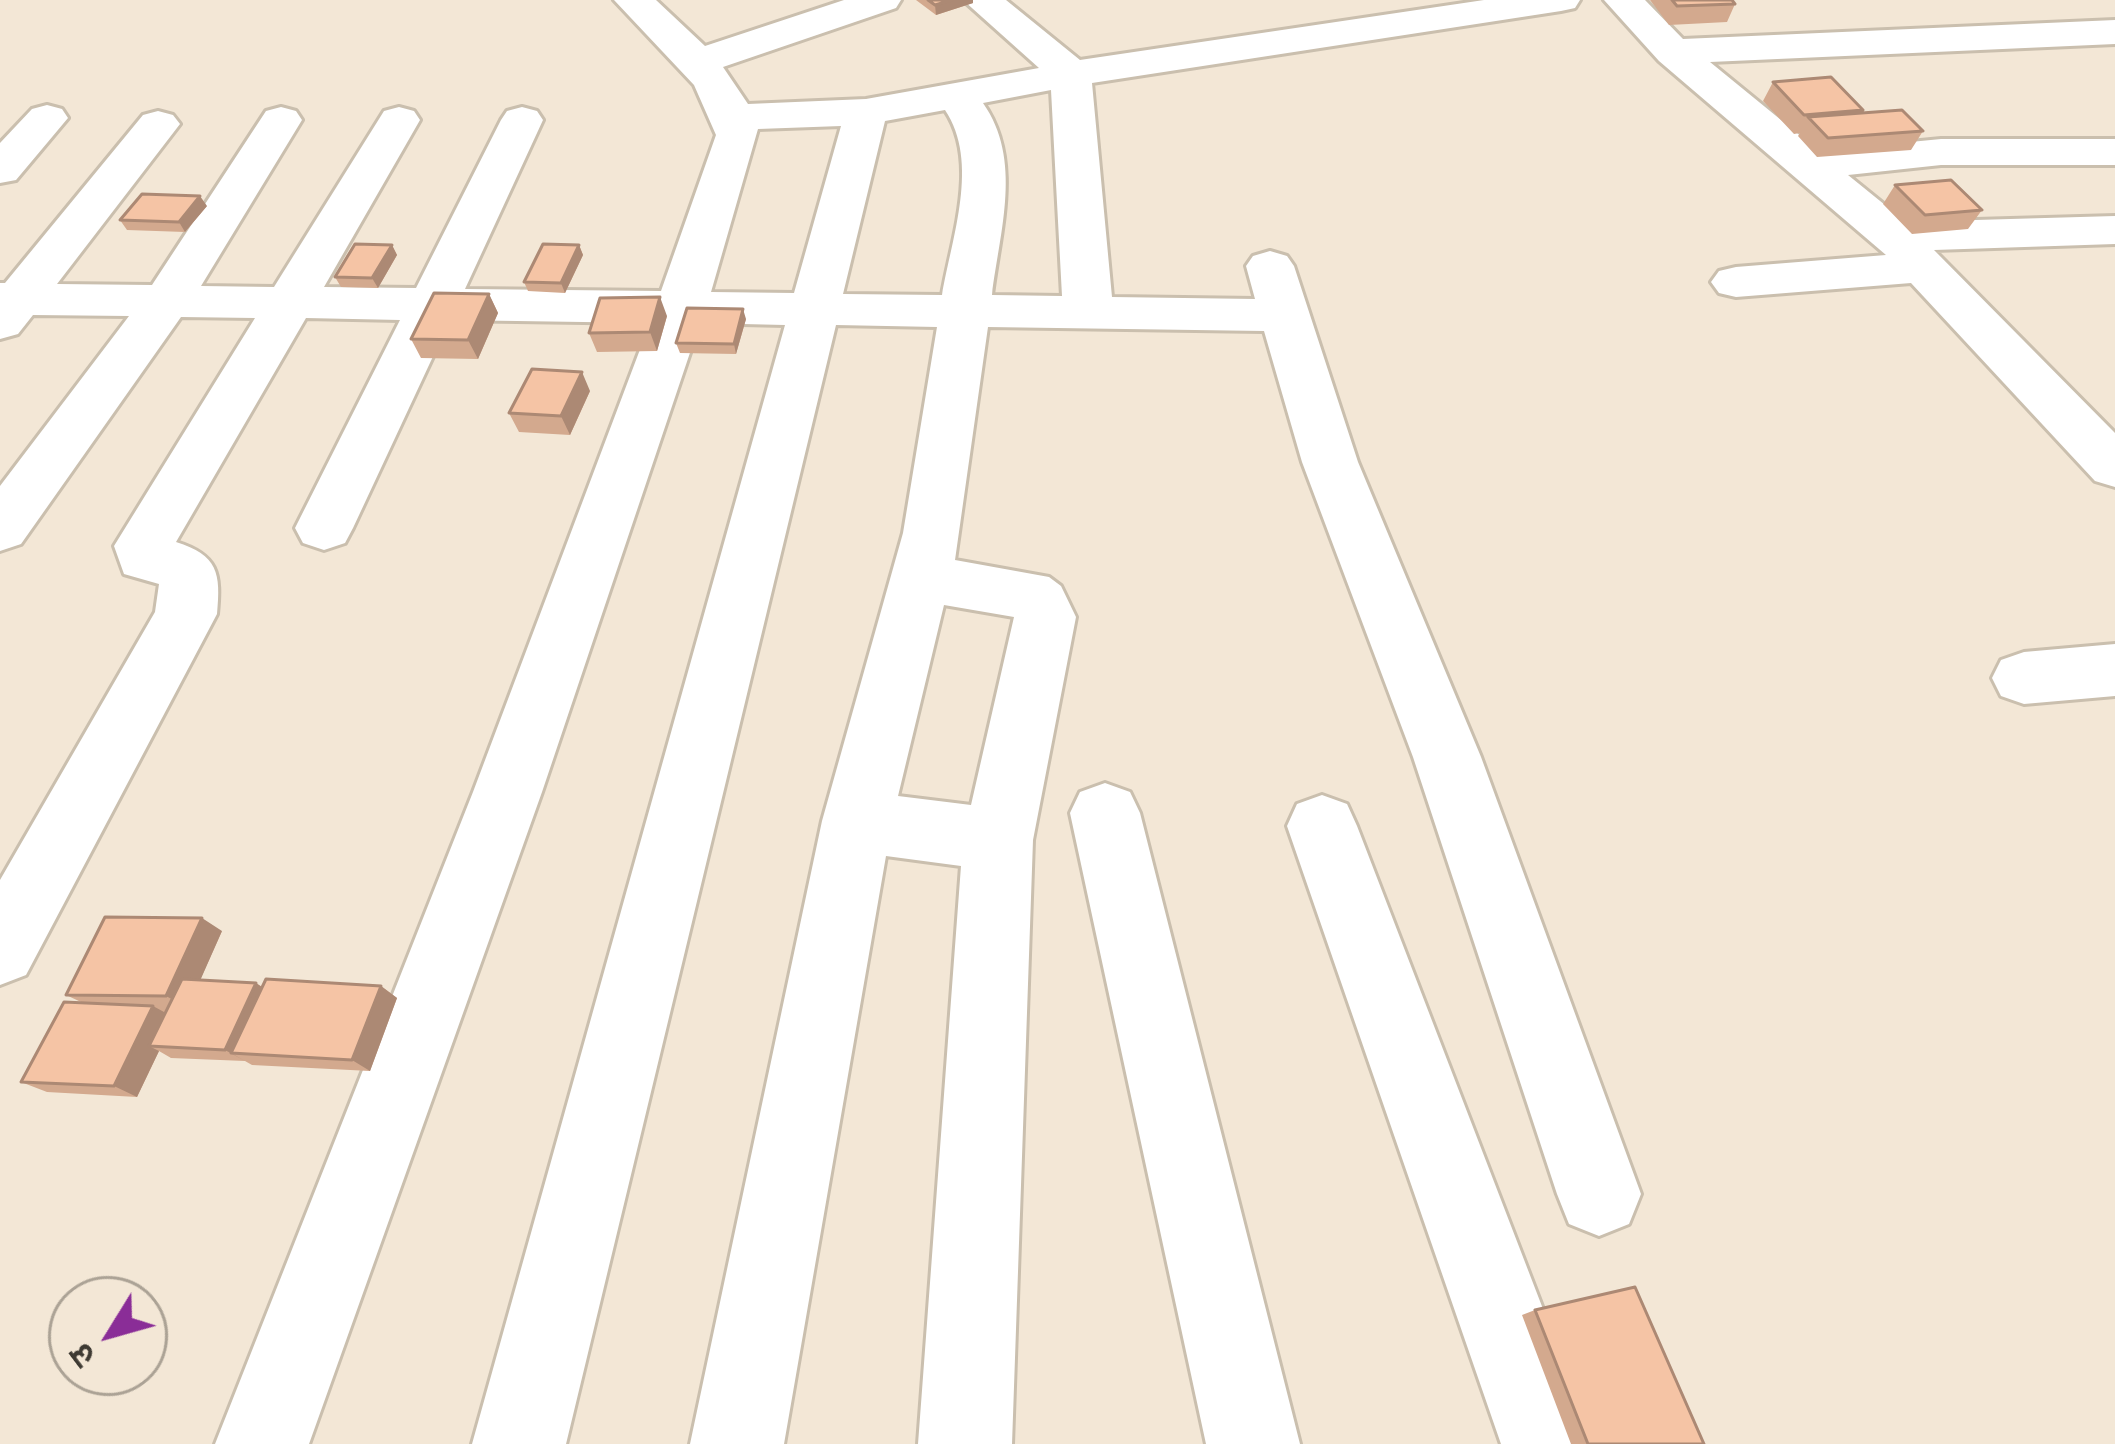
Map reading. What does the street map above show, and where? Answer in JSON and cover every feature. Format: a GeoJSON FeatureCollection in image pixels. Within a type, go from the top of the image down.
{"type":"FeatureCollection","features":[{"type":"Feature","properties":{"kind":"street"},"geometry":{"type":"LineString","coordinates":[[262,1444],[682,306],[738,135],[735,117],[668,19],[883,0]]}},
{"type":"Feature","properties":{"kind":"street"},"geometry":{"type":"LineString","coordinates":[[982,0],[1071,74],[1088,310]]}},
{"type":"Feature","properties":{"kind":"street"},"geometry":{"type":"LineString","coordinates":[[735,117],[866,112],[1071,74],[1561,0]]}},
{"type":"Feature","properties":{"kind":"street"},"geometry":{"type":"LineString","coordinates":[[1623,0],[1673,52],[1813,165],[1910,252],[2115,467]]}},
{"type":"Feature","properties":{"kind":"street"},"geometry":{"type":"LineString","coordinates":[[2088,0],[2115,21]]}},
{"type":"Feature","properties":{"kind":"street"},"geometry":{"type":"LineString","coordinates":[[1673,52],[2115,32]]}},
{"type":"Feature","properties":{"kind":"street"},"geometry":{"type":"LineString","coordinates":[[737,1444],[857,821],[932,532],[986,167],[979,128],[958,97]]}},
{"type":"Feature","properties":{"kind":"street"},"geometry":{"type":"LineString","coordinates":[[519,1444],[866,112]]}},
{"type":"Feature","properties":{"kind":"street"},"geometry":{"type":"LineString","coordinates":[[0,170],[47,118]]}},
{"type":"Feature","properties":{"kind":"street"},"geometry":{"type":"LineString","coordinates":[[4,517],[168,299],[281,120]]}},
{"type":"Feature","properties":{"kind":"street"},"geometry":{"type":"LineString","coordinates":[[0,950],[186,614],[191,575],[176,564],[145,558],[144,546],[399,120]]}},
{"type":"Feature","properties":{"kind":"street"},"geometry":{"type":"LineString","coordinates":[[324,528],[522,120]]}},
{"type":"Feature","properties":{"kind":"street"},"geometry":{"type":"LineString","coordinates":[[7,307],[158,124]]}},
{"type":"Feature","properties":{"kind":"street"},"geometry":{"type":"LineString","coordinates":[[1813,165],[1941,152],[2115,152]]}},
{"type":"Feature","properties":{"kind":"street"},"geometry":{"type":"LineString","coordinates":[[1736,282],[1910,252],[2115,230]]}},
{"type":"Feature","properties":{"kind":"street"},"geometry":{"type":"LineString","coordinates":[[7,307],[168,299],[1088,310],[1278,291],[1330,462],[1447,758],[1599,1194]]}},
{"type":"Feature","properties":{"kind":"street"},"geometry":{"type":"LineString","coordinates":[[919,578],[1027,594],[1045,616],[998,840],[964,1444]]}},
{"type":"Feature","properties":{"kind":"street"},"geometry":{"type":"LineString","coordinates":[[2024,678],[2115,670]]}},
{"type":"Feature","properties":{"kind":"street"},"geometry":{"type":"LineString","coordinates":[[1105,812],[1252,1444]]}},
{"type":"Feature","properties":{"kind":"street"},"geometry":{"type":"LineString","coordinates":[[857,821],[998,840]]}},
{"type":"Feature","properties":{"kind":"street"},"geometry":{"type":"LineString","coordinates":[[1322,826],[1548,1444]]}},
{"type":"Feature","properties":{"kind":"building"},"geometry":{"type":"Polygon","coordinates":[[[1672,0],[1732,0],[1735,4],[1677,6],[1672,0]]]}},
{"type":"Feature","properties":{"kind":"building"},"geometry":{"type":"Polygon","coordinates":[[[1831,77],[1863,110],[1804,115],[1773,82],[1831,77]]]}},
{"type":"Feature","properties":{"kind":"building"},"geometry":{"type":"Polygon","coordinates":[[[1902,110],[1923,131],[1828,138],[1808,117],[1902,110]]]}},
{"type":"Feature","properties":{"kind":"building"},"geometry":{"type":"Polygon","coordinates":[[[1951,180],[1982,210],[1925,215],[1895,185],[1951,180]]]}},
{"type":"Feature","properties":{"kind":"building"},"geometry":{"type":"Polygon","coordinates":[[[142,194],[200,196],[179,222],[120,220],[142,194]]]}},
{"type":"Feature","properties":{"kind":"building"},"geometry":{"type":"Polygon","coordinates":[[[355,244],[392,245],[372,278],[335,277],[355,244]]]}},
{"type":"Feature","properties":{"kind":"building"},"geometry":{"type":"Polygon","coordinates":[[[543,244],[579,245],[561,283],[524,282],[543,244]]]}},
{"type":"Feature","properties":{"kind":"building"},"geometry":{"type":"Polygon","coordinates":[[[434,293],[489,294],[468,340],[411,339],[434,293]]]}},
{"type":"Feature","properties":{"kind":"building"},"geometry":{"type":"Polygon","coordinates":[[[660,297],[650,332],[589,333],[600,298],[660,297]]]}},
{"type":"Feature","properties":{"kind":"building"},"geometry":{"type":"Polygon","coordinates":[[[687,308],[743,309],[734,344],[676,343],[687,308]]]}},
{"type":"Feature","properties":{"kind":"building"},"geometry":{"type":"Polygon","coordinates":[[[532,369],[582,372],[561,416],[509,413],[532,369]]]}},
{"type":"Feature","properties":{"kind":"building"},"geometry":{"type":"Polygon","coordinates":[[[105,917],[202,918],[166,996],[66,995],[105,917]]]}},
{"type":"Feature","properties":{"kind":"building"},"geometry":{"type":"Polygon","coordinates":[[[182,979],[256,983],[225,1050],[149,1046],[182,979]]]}},
{"type":"Feature","properties":{"kind":"building"},"geometry":{"type":"Polygon","coordinates":[[[266,979],[381,986],[352,1060],[231,1053],[266,979]]]}},
{"type":"Feature","properties":{"kind":"building"},"geometry":{"type":"Polygon","coordinates":[[[64,1002],[153,1006],[114,1086],[21,1082],[64,1002]]]}},
{"type":"Feature","properties":{"kind":"building"},"geometry":{"type":"Polygon","coordinates":[[[1635,1287],[1704,1444],[1588,1444],[1535,1310],[1635,1287]]]}}]}
